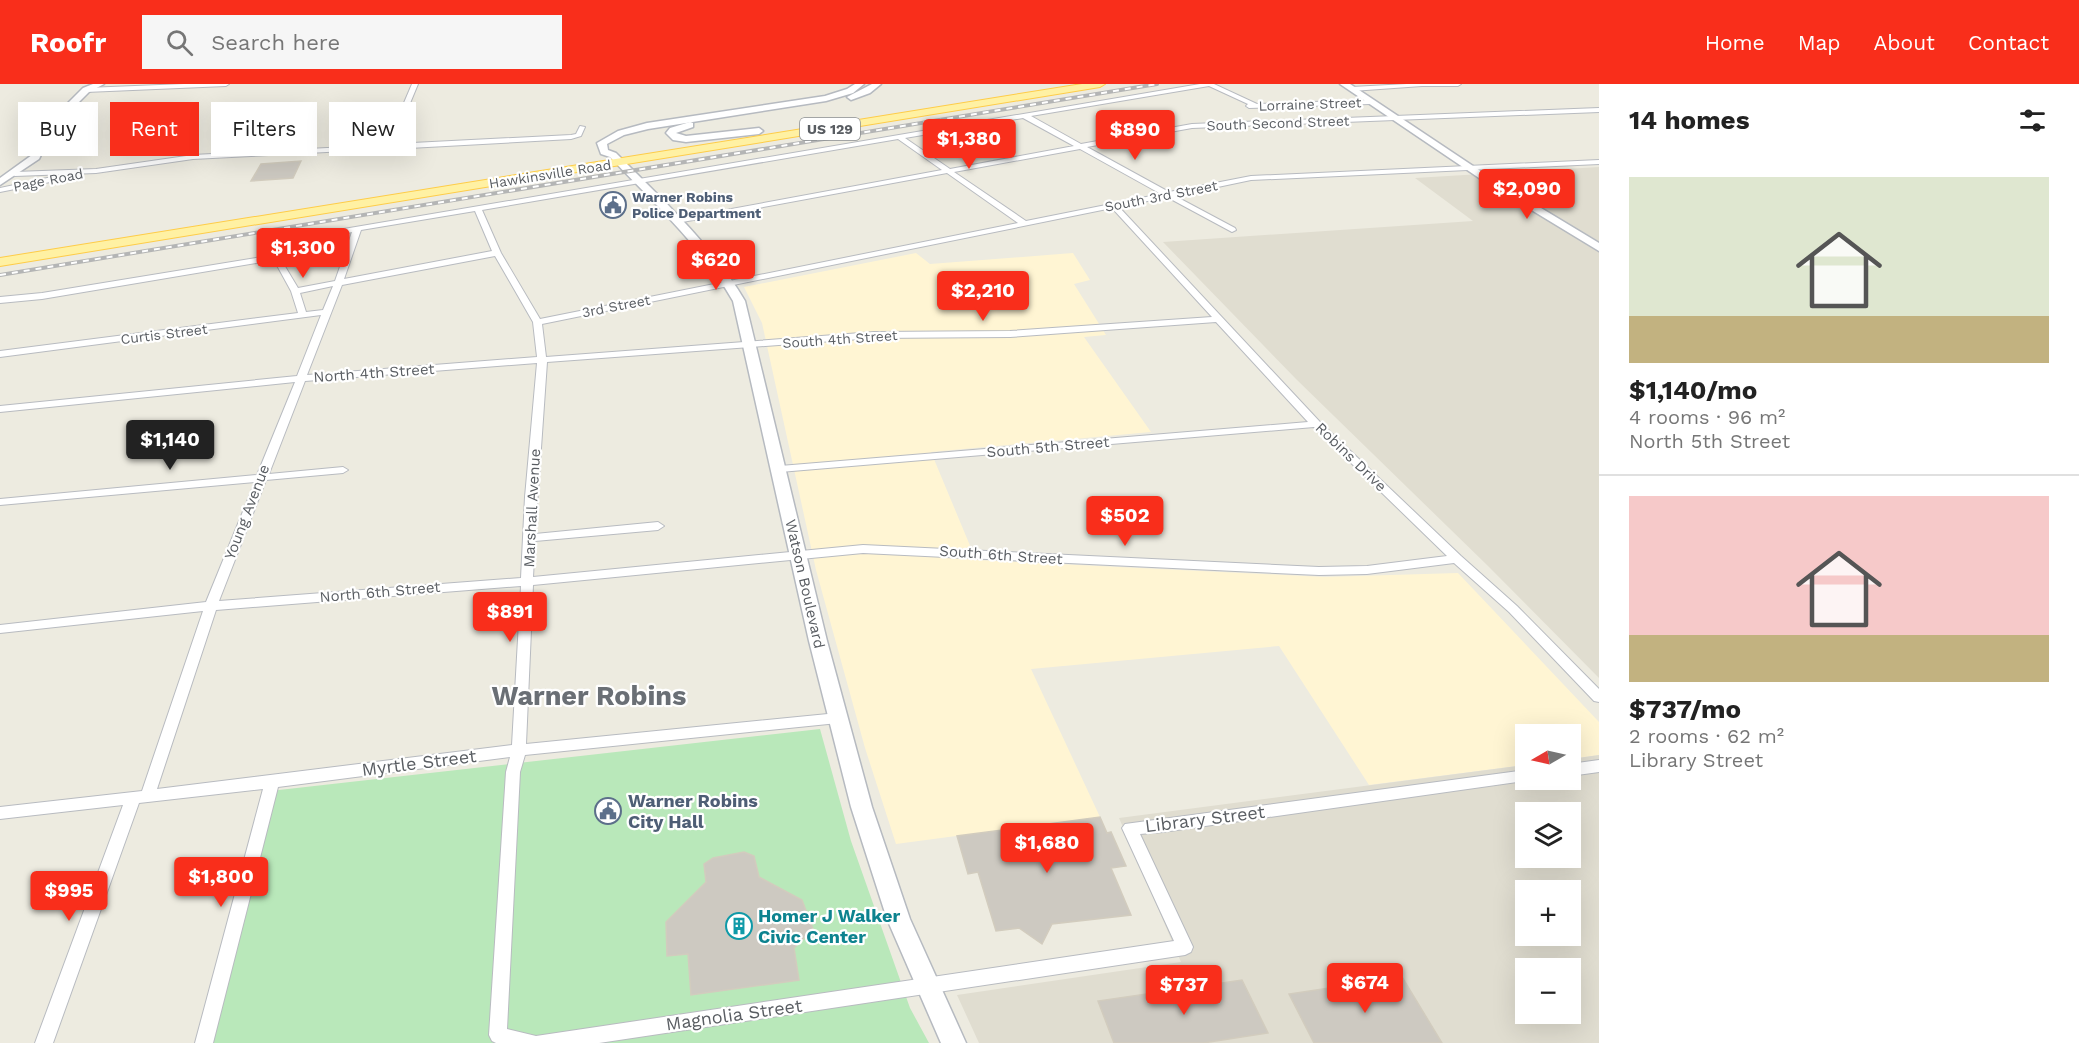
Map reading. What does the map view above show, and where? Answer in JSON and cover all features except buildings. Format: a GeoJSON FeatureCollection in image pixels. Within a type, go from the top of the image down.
{"type":"FeatureCollection","features":[{"type":"Feature","properties":{"kind":"main road","name":"Hawkinsville Road"},"geometry":{"type":"LineString","coordinates":[[0,262],[617,159],[759,131],[1057,84]]}},
{"type":"Feature","properties":{"kind":"main road","name":"Hawkinsville Road"},"geometry":{"type":"LineString","coordinates":[[0,253],[1095,84]]}},
{"type":"Feature","properties":{"kind":"street"},"geometry":{"type":"LineString","coordinates":[[0,182],[15,174],[36,157],[51,125],[86,87],[100,84]]}},
{"type":"Feature","properties":{"kind":"street"},"geometry":{"type":"LineString","coordinates":[[86,87],[226,84]]}},
{"type":"Feature","properties":{"kind":"street"},"geometry":{"type":"LineString","coordinates":[[407,102],[415,84]]}},
{"type":"Feature","properties":{"kind":"street"},"geometry":{"type":"LineString","coordinates":[[860,84],[850,91],[825,98],[656,124],[621,133],[602,143],[604,152],[617,159],[618,150],[615,145],[622,139],[709,121],[846,99],[867,91],[877,84]]}},
{"type":"Feature","properties":{"kind":"street"},"geometry":{"type":"LineString","coordinates":[[0,300],[42,296],[276,257],[306,238],[1210,84]]}},
{"type":"Feature","properties":{"kind":"street","name":"Lorraine Street"},"geometry":{"type":"LineString","coordinates":[[1210,84],[1253,106],[1370,102]]}},
{"type":"Feature","properties":{"kind":"street"},"geometry":{"type":"LineString","coordinates":[[1348,87],[1458,84]]}},
{"type":"Feature","properties":{"kind":"street"},"geometry":{"type":"LineString","coordinates":[[1348,87],[1599,248]]}},
{"type":"Feature","properties":{"kind":"street","name":"South Second Street"},"geometry":{"type":"LineString","coordinates":[[677,220],[1192,126],[1599,110]]}},
{"type":"Feature","properties":{"kind":"street"},"geometry":{"type":"LineString","coordinates":[[1025,116],[1232,230]]}},
{"type":"Feature","properties":{"kind":"street"},"geometry":{"type":"LineString","coordinates":[[709,121],[680,127],[671,133],[676,138],[686,139],[759,131]]}},
{"type":"Feature","properties":{"kind":"street","name":"Page Road"},"geometry":{"type":"LineString","coordinates":[[416,145],[571,137],[579,135],[582,127]]}},
{"type":"Feature","properties":{"kind":"street"},"geometry":{"type":"LineString","coordinates":[[899,137],[1024,223]]}},
{"type":"Feature","properties":{"kind":"street","name":"Page Road"},"geometry":{"type":"LineString","coordinates":[[0,190],[178,158],[329,150]]}},
{"type":"Feature","properties":{"kind":"street","name":"Watson Boulevard"},"geometry":{"type":"LineString","coordinates":[[617,159],[677,220],[729,284],[739,301],[780,469],[797,556],[866,823],[883,879],[954,1043]]}},
{"type":"Feature","properties":{"kind":"street","name":"South 3rd Street"},"geometry":{"type":"LineString","coordinates":[[729,284],[1251,178],[1599,162]]}},
{"type":"Feature","properties":{"kind":"street","name":"Page Road"},"geometry":{"type":"LineString","coordinates":[[15,174],[96,171]]}},
{"type":"Feature","properties":{"kind":"street","name":"Robins Drive"},"geometry":{"type":"LineString","coordinates":[[1113,206],[1316,424],[1457,559],[1513,609],[1599,697]]}},
{"type":"Feature","properties":{"kind":"street","name":"Marshall Avenue"},"geometry":{"type":"LineString","coordinates":[[478,210],[497,254],[537,322],[542,360],[519,750],[513,772],[498,1035],[531,1043]]}},
{"type":"Feature","properties":{"kind":"street","name":"Young Avenue"},"geometry":{"type":"LineString","coordinates":[[44,1043],[357,230]]}},
{"type":"Feature","properties":{"kind":"street"},"geometry":{"type":"LineString","coordinates":[[295,291],[497,254]]}},
{"type":"Feature","properties":{"kind":"street"},"geometry":{"type":"LineString","coordinates":[[276,257],[295,291],[302,313]]}},
{"type":"Feature","properties":{"kind":"street","name":"3rd Street"},"geometry":{"type":"LineString","coordinates":[[537,322],[729,284]]}},
{"type":"Feature","properties":{"kind":"street","name":"Curtis Street"},"geometry":{"type":"LineString","coordinates":[[0,354],[274,320],[302,313],[327,312]]}},
{"type":"Feature","properties":{"kind":"street","name":"South 4th Street"},"geometry":{"type":"LineString","coordinates":[[750,345],[874,335],[1010,334],[1218,319]]}},
{"type":"Feature","properties":{"kind":"street","name":"North 4th Street"},"geometry":{"type":"LineString","coordinates":[[0,409],[301,378],[750,345]]}},
{"type":"Feature","properties":{"kind":"street","name":"South 5th Street"},"geometry":{"type":"LineString","coordinates":[[780,469],[1316,424]]}},
{"type":"Feature","properties":{"kind":"street"},"geometry":{"type":"LineString","coordinates":[[0,502],[343,470]]}},
{"type":"Feature","properties":{"kind":"street"},"geometry":{"type":"LineString","coordinates":[[530,538],[658,526]]}},
{"type":"Feature","properties":{"kind":"street","name":"South 6th Street"},"geometry":{"type":"LineString","coordinates":[[797,556],[862,549],[887,549],[1319,571],[1377,569],[1457,559]]}},
{"type":"Feature","properties":{"kind":"street","name":"North 6th Street"},"geometry":{"type":"LineString","coordinates":[[0,629],[211,606],[528,581],[797,556]]}},
{"type":"Feature","properties":{"kind":"street","name":"Myrtle Street"},"geometry":{"type":"LineString","coordinates":[[0,813],[272,782],[519,750],[838,718]]}},
{"type":"Feature","properties":{"kind":"street"},"geometry":{"type":"LineString","coordinates":[[1581,768],[1599,766]]}},
{"type":"Feature","properties":{"kind":"street","name":"Library Street"},"geometry":{"type":"LineString","coordinates":[[928,987],[1185,947],[1130,828],[1180,824],[1515,778]]}},
{"type":"Feature","properties":{"kind":"street"},"geometry":{"type":"LineString","coordinates":[[204,1043],[272,782]]}},
{"type":"Feature","properties":{"kind":"street","name":"Magnolia Street"},"geometry":{"type":"LineString","coordinates":[[541,1043],[928,987]]}},
{"type":"Feature","properties":{"kind":"shaded area"},"geometry":{"type":"Polygon","coordinates":[[[1599,167],[1599,678],[1296,379],[1163,242],[1473,221],[1415,178],[1599,167]]]}},
{"type":"Feature","properties":{"kind":"shaded area"},"geometry":{"type":"Polygon","coordinates":[[[916,253],[930,264],[1073,253],[1090,280],[1074,284],[1106,335],[1084,337],[1151,432],[931,452],[976,560],[1324,577],[1458,573],[1599,722],[1599,755],[1581,758],[1581,724],[1515,724],[1515,766],[1369,785],[1279,646],[1031,669],[1100,817],[896,844],[865,748],[816,570],[762,323],[744,287],[916,253]]]}},
{"type":"Feature","properties":{"kind":"shaded area"},"geometry":{"type":"Polygon","coordinates":[[[1599,755],[1599,1043],[979,1043],[957,995],[1181,962],[1119,818],[1515,766],[1515,790],[1581,790],[1581,758],[1599,755]]]}},
{"type":"Feature","properties":{"kind":"green space"},"geometry":{"type":"Polygon","coordinates":[[[820,729],[851,841],[910,1008],[929,1043],[206,1043],[270,791],[820,729]]]}},
{"type":"Feature","properties":{"kind":"railway"},"geometry":{"type":"LineString","coordinates":[[0,275],[1157,84]]}},
{"type":"Feature","properties":{"kind":"place","name":"Warner Robins Police Department"},"geometry":{"type":"Point","coordinates":[613,205]}},
{"type":"Feature","properties":{"kind":"place","name":"Warner Robins City Hall"},"geometry":{"type":"Point","coordinates":[608,811]}},
{"type":"Feature","properties":{"kind":"place","name":"Homer J Walker Civic Center"},"geometry":{"type":"Point","coordinates":[739,926]}},
{"type":"Feature","properties":{"kind":"district","name":"Warner Robins"},"geometry":{"type":"Point","coordinates":[589,696]}}]}
